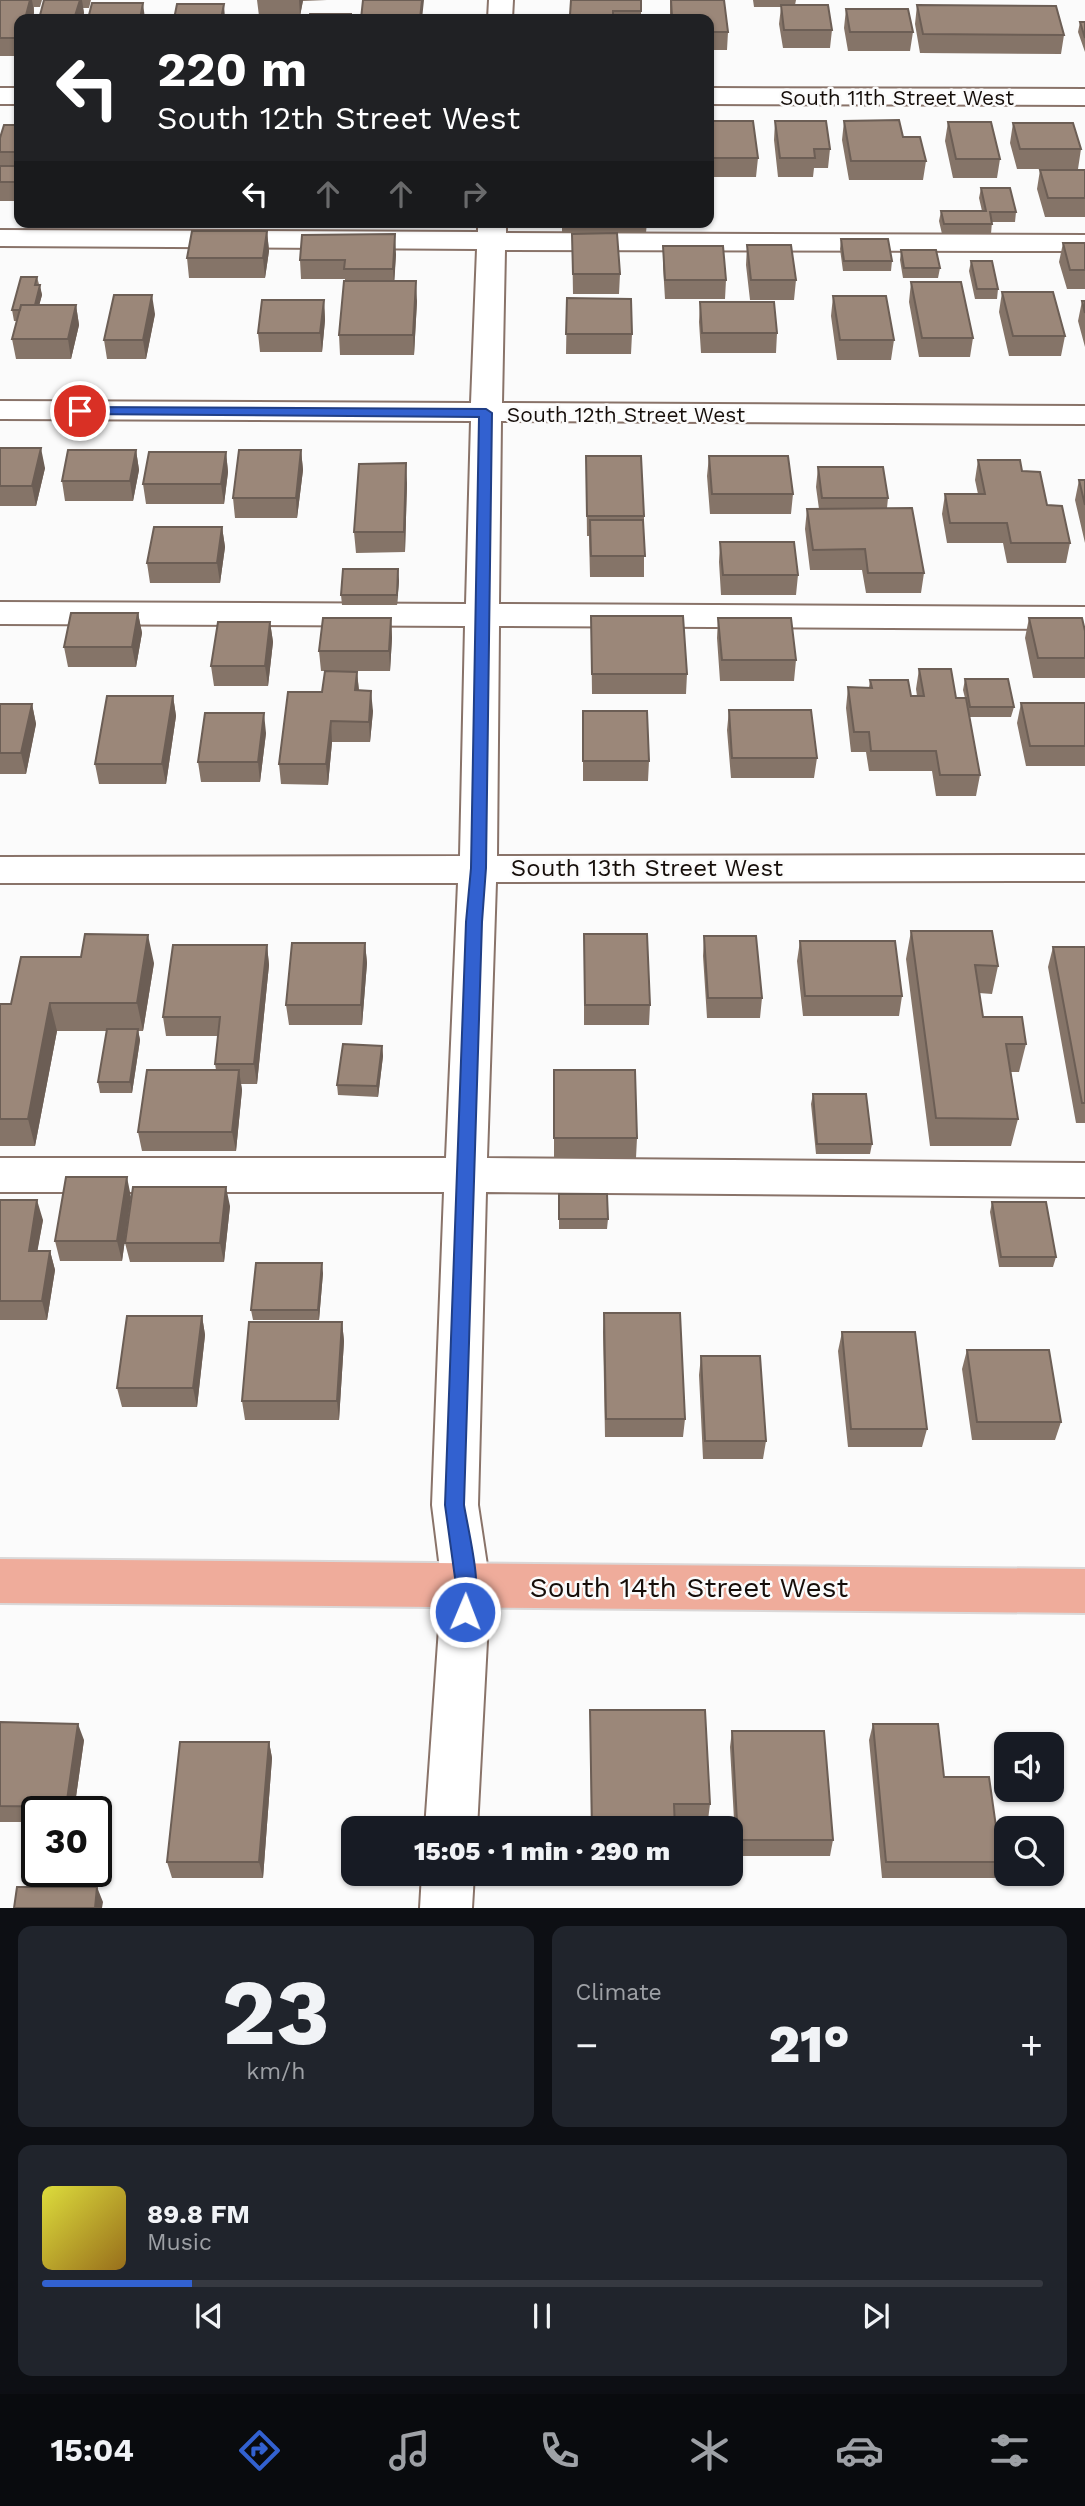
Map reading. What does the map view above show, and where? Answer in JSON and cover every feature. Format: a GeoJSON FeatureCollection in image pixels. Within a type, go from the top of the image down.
{"type":"FeatureCollection","features":[{"type":"Feature","properties":{"kind":"main road","name":"South 14th Street West"},"geometry":{"type":"LineString","coordinates":[[0,1581],[1085,1591]]}},
{"type":"Feature","properties":{"kind":"street","name":"South 11th Street West"},"geometry":{"type":"LineString","coordinates":[[714,96],[1085,97]]}},
{"type":"Feature","properties":{"kind":"street"},"geometry":{"type":"LineString","coordinates":[[0,238],[436,238],[492,232],[1085,243]]}},
{"type":"Feature","properties":{"kind":"street"},"geometry":{"type":"LineString","coordinates":[[452,1816],[466,1585],[455,1505],[478,868],[492,232]]}},
{"type":"Feature","properties":{"kind":"street","name":"South 12th Street West"},"geometry":{"type":"LineString","coordinates":[[0,410],[1085,415]]}},
{"type":"Feature","properties":{"kind":"street"},"geometry":{"type":"LineString","coordinates":[[0,612],[1085,618]]}},
{"type":"Feature","properties":{"kind":"street","name":"South 13th Street West"},"geometry":{"type":"LineString","coordinates":[[0,870],[1085,868]]}},
{"type":"Feature","properties":{"kind":"street"},"geometry":{"type":"LineString","coordinates":[[0,1174],[466,1174],[1085,1180]]}},
{"type":"Feature","properties":{"kind":"street"},"geometry":{"type":"LineString","coordinates":[[446,1908],[447,1886]]}},
{"type":"Feature","properties":{"kind":"building"},"geometry":{"type":"Polygon","coordinates":[[[0,0],[30,0],[26,14],[14,14],[14,38],[0,38],[0,0]]]}},
{"type":"Feature","properties":{"kind":"building"},"geometry":{"type":"Polygon","coordinates":[[[44,0],[80,0],[76,14],[40,14],[44,0]]]}},
{"type":"Feature","properties":{"kind":"building"},"geometry":{"type":"Polygon","coordinates":[[[363,0],[422,0],[421,14],[362,14],[363,0]]]}},
{"type":"Feature","properties":{"kind":"building"},"geometry":{"type":"Polygon","coordinates":[[[571,0],[641,0],[641,11],[570,14],[571,0]]]}},
{"type":"Feature","properties":{"kind":"building"},"geometry":{"type":"Polygon","coordinates":[[[671,0],[724,0],[728,32],[714,32],[714,14],[672,14],[671,0]]]}},
{"type":"Feature","properties":{"kind":"building"},"geometry":{"type":"Polygon","coordinates":[[[92,3],[143,3],[141,14],[89,14],[92,3]]]}},
{"type":"Feature","properties":{"kind":"building"},"geometry":{"type":"Polygon","coordinates":[[[177,4],[224,4],[222,14],[175,14],[177,4]]]}},
{"type":"Feature","properties":{"kind":"building"},"geometry":{"type":"Polygon","coordinates":[[[781,5],[828,5],[832,30],[784,30],[781,5]]]}},
{"type":"Feature","properties":{"kind":"building"},"geometry":{"type":"Polygon","coordinates":[[[917,5],[1056,6],[1064,35],[923,34],[917,5]]]}},
{"type":"Feature","properties":{"kind":"building"},"geometry":{"type":"Polygon","coordinates":[[[846,9],[908,9],[913,32],[850,32],[846,9]]]}},
{"type":"Feature","properties":{"kind":"building"},"geometry":{"type":"Polygon","coordinates":[[[1080,22],[1085,22],[1085,38],[1080,22]]]}},
{"type":"Feature","properties":{"kind":"building"},"geometry":{"type":"Polygon","coordinates":[[[899,120],[903,137],[920,137],[926,161],[851,161],[844,121],[899,120]]]}},
{"type":"Feature","properties":{"kind":"building"},"geometry":{"type":"Polygon","coordinates":[[[714,121],[753,121],[758,158],[714,158],[714,121]]]}},
{"type":"Feature","properties":{"kind":"building"},"geometry":{"type":"Polygon","coordinates":[[[775,121],[826,121],[830,149],[814,149],[815,158],[780,158],[775,121]]]}},
{"type":"Feature","properties":{"kind":"building"},"geometry":{"type":"Polygon","coordinates":[[[948,122],[991,122],[1000,159],[956,159],[948,122]]]}},
{"type":"Feature","properties":{"kind":"building"},"geometry":{"type":"Polygon","coordinates":[[[1013,123],[1073,123],[1081,149],[1020,149],[1013,123]]]}},
{"type":"Feature","properties":{"kind":"building"},"geometry":{"type":"Polygon","coordinates":[[[4,125],[14,125],[14,152],[0,152],[4,125]]]}},
{"type":"Feature","properties":{"kind":"building"},"geometry":{"type":"Polygon","coordinates":[[[0,166],[14,166],[14,182],[0,182],[0,166]]]}},
{"type":"Feature","properties":{"kind":"building"},"geometry":{"type":"Polygon","coordinates":[[[1040,170],[1085,170],[1085,198],[1048,198],[1040,170]]]}},
{"type":"Feature","properties":{"kind":"building"},"geometry":{"type":"Polygon","coordinates":[[[981,188],[1010,188],[1016,212],[990,212],[992,224],[944,224],[941,211],[986,211],[981,188]]]}},
{"type":"Feature","properties":{"kind":"building"},"geometry":{"type":"Polygon","coordinates":[[[192,231],[267,231],[263,258],[187,258],[192,231]]]}},
{"type":"Feature","properties":{"kind":"building"},"geometry":{"type":"Polygon","coordinates":[[[617,233],[620,274],[573,274],[572,234],[617,233]]]}},
{"type":"Feature","properties":{"kind":"building"},"geometry":{"type":"Polygon","coordinates":[[[395,234],[393,269],[344,269],[345,260],[300,260],[302,235],[395,234]]]}},
{"type":"Feature","properties":{"kind":"building"},"geometry":{"type":"Polygon","coordinates":[[[841,239],[888,239],[892,261],[844,261],[841,239]]]}},
{"type":"Feature","properties":{"kind":"building"},"geometry":{"type":"Polygon","coordinates":[[[1063,243],[1085,243],[1085,270],[1070,270],[1063,243]]]}},
{"type":"Feature","properties":{"kind":"building"},"geometry":{"type":"Polygon","coordinates":[[[747,245],[791,245],[796,280],[751,280],[747,245]]]}},
{"type":"Feature","properties":{"kind":"building"},"geometry":{"type":"Polygon","coordinates":[[[663,246],[723,246],[726,280],[665,280],[663,246]]]}},
{"type":"Feature","properties":{"kind":"building"},"geometry":{"type":"Polygon","coordinates":[[[901,250],[936,250],[940,268],[904,268],[901,250]]]}},
{"type":"Feature","properties":{"kind":"building"},"geometry":{"type":"Polygon","coordinates":[[[971,261],[992,261],[998,289],[977,289],[971,261]]]}},
{"type":"Feature","properties":{"kind":"building"},"geometry":{"type":"Polygon","coordinates":[[[21,277],[37,277],[35,285],[40,285],[35,305],[21,305],[20,310],[12,310],[21,277]]]}},
{"type":"Feature","properties":{"kind":"building"},"geometry":{"type":"Polygon","coordinates":[[[344,281],[416,281],[413,335],[339,335],[344,281]]]}},
{"type":"Feature","properties":{"kind":"building"},"geometry":{"type":"Polygon","coordinates":[[[911,282],[961,282],[973,338],[922,338],[911,282]]]}},
{"type":"Feature","properties":{"kind":"building"},"geometry":{"type":"Polygon","coordinates":[[[1002,292],[1053,292],[1065,336],[1013,336],[1002,292]]]}},
{"type":"Feature","properties":{"kind":"building"},"geometry":{"type":"Polygon","coordinates":[[[114,295],[152,295],[143,340],[104,340],[114,295]]]}},
{"type":"Feature","properties":{"kind":"building"},"geometry":{"type":"Polygon","coordinates":[[[833,296],[886,296],[894,340],[840,340],[833,296]]]}},
{"type":"Feature","properties":{"kind":"building"},"geometry":{"type":"Polygon","coordinates":[[[567,298],[631,299],[632,334],[566,334],[567,298]]]}},
{"type":"Feature","properties":{"kind":"building"},"geometry":{"type":"Polygon","coordinates":[[[262,300],[324,300],[320,333],[258,333],[262,300]]]}},
{"type":"Feature","properties":{"kind":"building"},"geometry":{"type":"Polygon","coordinates":[[[700,302],[774,302],[777,333],[702,333],[700,302]]]}},
{"type":"Feature","properties":{"kind":"building"},"geometry":{"type":"Polygon","coordinates":[[[21,305],[76,305],[68,339],[12,339],[21,305]]]}},
{"type":"Feature","properties":{"kind":"building"},"geometry":{"type":"Polygon","coordinates":[[[0,448],[41,448],[32,486],[0,486],[0,448]]]}},
{"type":"Feature","properties":{"kind":"building"},"geometry":{"type":"Polygon","coordinates":[[[68,450],[136,450],[130,481],[62,481],[68,450]]]}},
{"type":"Feature","properties":{"kind":"building"},"geometry":{"type":"Polygon","coordinates":[[[239,450],[301,450],[296,498],[233,498],[239,450]]]}},
{"type":"Feature","properties":{"kind":"building"},"geometry":{"type":"Polygon","coordinates":[[[149,452],[226,452],[221,484],[143,484],[149,452]]]}},
{"type":"Feature","properties":{"kind":"building"},"geometry":{"type":"Polygon","coordinates":[[[586,456],[641,456],[644,516],[587,516],[586,456]]]}},
{"type":"Feature","properties":{"kind":"building"},"geometry":{"type":"Polygon","coordinates":[[[709,456],[788,456],[793,494],[712,494],[709,456]]]}},
{"type":"Feature","properties":{"kind":"building"},"geometry":{"type":"Polygon","coordinates":[[[978,460],[1020,460],[1022,471],[1040,472],[1047,505],[1062,506],[1070,543],[1011,543],[1007,523],[950,523],[945,494],[985,494],[978,460]]]}},
{"type":"Feature","properties":{"kind":"building"},"geometry":{"type":"Polygon","coordinates":[[[406,463],[404,532],[354,532],[359,464],[406,463]]]}},
{"type":"Feature","properties":{"kind":"building"},"geometry":{"type":"Polygon","coordinates":[[[818,467],[883,467],[888,498],[822,498],[818,467]]]}},
{"type":"Feature","properties":{"kind":"building"},"geometry":{"type":"Polygon","coordinates":[[[1079,480],[1085,480],[1085,505],[1079,480]]]}},
{"type":"Feature","properties":{"kind":"building"},"geometry":{"type":"Polygon","coordinates":[[[912,508],[924,573],[868,573],[865,549],[813,550],[807,509],[912,508]]]}},
{"type":"Feature","properties":{"kind":"building"},"geometry":{"type":"Polygon","coordinates":[[[590,520],[643,520],[645,556],[591,556],[590,520]]]}},
{"type":"Feature","properties":{"kind":"building"},"geometry":{"type":"Polygon","coordinates":[[[154,527],[222,527],[217,563],[147,563],[154,527]]]}},
{"type":"Feature","properties":{"kind":"building"},"geometry":{"type":"Polygon","coordinates":[[[720,542],[794,542],[798,575],[723,575],[720,542]]]}},
{"type":"Feature","properties":{"kind":"building"},"geometry":{"type":"Polygon","coordinates":[[[343,569],[398,569],[397,595],[341,595],[343,569]]]}},
{"type":"Feature","properties":{"kind":"building"},"geometry":{"type":"Polygon","coordinates":[[[71,613],[138,613],[132,647],[64,647],[71,613]]]}},
{"type":"Feature","properties":{"kind":"building"},"geometry":{"type":"Polygon","coordinates":[[[591,616],[683,616],[687,674],[592,674],[591,616]]]}},
{"type":"Feature","properties":{"kind":"building"},"geometry":{"type":"Polygon","coordinates":[[[323,618],[391,618],[389,651],[319,651],[323,618]]]}},
{"type":"Feature","properties":{"kind":"building"},"geometry":{"type":"Polygon","coordinates":[[[718,618],[791,618],[796,660],[722,660],[718,618]]]}},
{"type":"Feature","properties":{"kind":"building"},"geometry":{"type":"Polygon","coordinates":[[[1029,618],[1082,618],[1085,658],[1038,658],[1029,618]]]}},
{"type":"Feature","properties":{"kind":"building"},"geometry":{"type":"Polygon","coordinates":[[[218,622],[270,622],[265,666],[211,666],[218,622]]]}},
{"type":"Feature","properties":{"kind":"building"},"geometry":{"type":"Polygon","coordinates":[[[919,669],[951,669],[956,698],[966,698],[980,775],[940,775],[936,751],[871,751],[869,732],[854,732],[848,687],[872,688],[870,680],[908,680],[911,696],[924,696],[919,669]]]}},
{"type":"Feature","properties":{"kind":"building"},"geometry":{"type":"Polygon","coordinates":[[[325,671],[357,672],[355,690],[371,691],[369,722],[331,721],[326,764],[279,764],[288,692],[322,692],[325,671]]]}},
{"type":"Feature","properties":{"kind":"building"},"geometry":{"type":"Polygon","coordinates":[[[965,679],[1008,679],[1014,707],[970,707],[965,679]]]}},
{"type":"Feature","properties":{"kind":"building"},"geometry":{"type":"Polygon","coordinates":[[[107,696],[173,696],[162,764],[95,764],[107,696]]]}},
{"type":"Feature","properties":{"kind":"building"},"geometry":{"type":"Polygon","coordinates":[[[1021,703],[1085,703],[1085,746],[1030,746],[1021,703]]]}},
{"type":"Feature","properties":{"kind":"building"},"geometry":{"type":"Polygon","coordinates":[[[0,704],[32,704],[21,753],[0,753],[0,704]]]}},
{"type":"Feature","properties":{"kind":"building"},"geometry":{"type":"Polygon","coordinates":[[[729,710],[811,710],[817,758],[732,758],[729,710]]]}},
{"type":"Feature","properties":{"kind":"building"},"geometry":{"type":"Polygon","coordinates":[[[583,711],[647,711],[649,761],[583,761],[583,711]]]}},
{"type":"Feature","properties":{"kind":"building"},"geometry":{"type":"Polygon","coordinates":[[[205,713],[264,713],[258,762],[198,762],[205,713]]]}},
{"type":"Feature","properties":{"kind":"building"},"geometry":{"type":"Polygon","coordinates":[[[911,931],[992,931],[998,966],[975,965],[983,1017],[1022,1017],[1026,1044],[1006,1044],[1018,1119],[936,1118],[911,931]]]}},
{"type":"Feature","properties":{"kind":"building"},"geometry":{"type":"Polygon","coordinates":[[[85,934],[148,935],[137,1003],[50,1003],[28,1119],[0,1119],[0,1004],[11,1004],[21,957],[81,957],[85,934]]]}},
{"type":"Feature","properties":{"kind":"building"},"geometry":{"type":"Polygon","coordinates":[[[584,934],[647,934],[650,1005],[585,1005],[584,934]]]}},
{"type":"Feature","properties":{"kind":"building"},"geometry":{"type":"Polygon","coordinates":[[[704,936],[756,936],[762,998],[708,998],[704,936]]]}},
{"type":"Feature","properties":{"kind":"building"},"geometry":{"type":"Polygon","coordinates":[[[800,941],[895,941],[902,996],[805,996],[800,941]]]}},
{"type":"Feature","properties":{"kind":"building"},"geometry":{"type":"Polygon","coordinates":[[[292,943],[365,943],[361,1005],[286,1005],[292,943]]]}},
{"type":"Feature","properties":{"kind":"building"},"geometry":{"type":"Polygon","coordinates":[[[173,945],[267,945],[254,1064],[215,1064],[220,1017],[163,1017],[173,945]]]}},
{"type":"Feature","properties":{"kind":"building"},"geometry":{"type":"Polygon","coordinates":[[[1053,947],[1085,947],[1085,1103],[1082,1103],[1053,947]]]}},
{"type":"Feature","properties":{"kind":"building"},"geometry":{"type":"Polygon","coordinates":[[[107,1029],[138,1029],[130,1082],[98,1082],[107,1029]]]}},
{"type":"Feature","properties":{"kind":"building"},"geometry":{"type":"Polygon","coordinates":[[[343,1044],[382,1046],[377,1086],[337,1085],[343,1044]]]}},
{"type":"Feature","properties":{"kind":"building"},"geometry":{"type":"Polygon","coordinates":[[[147,1070],[239,1070],[232,1132],[138,1132],[147,1070]]]}},
{"type":"Feature","properties":{"kind":"building"},"geometry":{"type":"Polygon","coordinates":[[[554,1070],[635,1070],[637,1138],[554,1138],[554,1070]]]}},
{"type":"Feature","properties":{"kind":"building"},"geometry":{"type":"Polygon","coordinates":[[[813,1094],[866,1094],[872,1144],[817,1144],[813,1094]]]}},
{"type":"Feature","properties":{"kind":"building"},"geometry":{"type":"Polygon","coordinates":[[[66,1177],[127,1177],[117,1241],[55,1241],[66,1177]]]}},
{"type":"Feature","properties":{"kind":"building"},"geometry":{"type":"Polygon","coordinates":[[[133,1187],[226,1187],[220,1243],[125,1243],[133,1187]]]}},
{"type":"Feature","properties":{"kind":"building"},"geometry":{"type":"Polygon","coordinates":[[[559,1194],[607,1194],[608,1219],[559,1219],[559,1194]]]}},
{"type":"Feature","properties":{"kind":"building"},"geometry":{"type":"Polygon","coordinates":[[[0,1200],[37,1200],[29,1251],[50,1251],[42,1301],[0,1301],[0,1200]]]}},
{"type":"Feature","properties":{"kind":"building"},"geometry":{"type":"Polygon","coordinates":[[[992,1202],[1046,1202],[1056,1257],[1001,1257],[992,1202]]]}},
{"type":"Feature","properties":{"kind":"building"},"geometry":{"type":"Polygon","coordinates":[[[256,1263],[322,1263],[318,1310],[251,1310],[256,1263]]]}},
{"type":"Feature","properties":{"kind":"building"},"geometry":{"type":"Polygon","coordinates":[[[604,1313],[680,1313],[685,1419],[606,1419],[604,1313]]]}},
{"type":"Feature","properties":{"kind":"building"},"geometry":{"type":"Polygon","coordinates":[[[127,1316],[202,1316],[193,1388],[117,1388],[127,1316]]]}},
{"type":"Feature","properties":{"kind":"building"},"geometry":{"type":"Polygon","coordinates":[[[249,1322],[342,1322],[337,1401],[242,1401],[249,1322]]]}},
{"type":"Feature","properties":{"kind":"building"},"geometry":{"type":"Polygon","coordinates":[[[842,1332],[915,1332],[927,1429],[851,1429],[842,1332]]]}},
{"type":"Feature","properties":{"kind":"building"},"geometry":{"type":"Polygon","coordinates":[[[967,1350],[1049,1350],[1061,1422],[977,1422],[967,1350]]]}},
{"type":"Feature","properties":{"kind":"building"},"geometry":{"type":"Polygon","coordinates":[[[701,1356],[760,1356],[766,1441],[705,1441],[701,1356]]]}},
{"type":"Feature","properties":{"kind":"building"},"geometry":{"type":"Polygon","coordinates":[[[590,1710],[705,1710],[710,1804],[674,1804],[674,1816],[592,1816],[590,1710]]]}},
{"type":"Feature","properties":{"kind":"building"},"geometry":{"type":"Polygon","coordinates":[[[0,1722],[78,1724],[68,1796],[21,1796],[21,1806],[0,1806],[0,1722]]]}},
{"type":"Feature","properties":{"kind":"building"},"geometry":{"type":"Polygon","coordinates":[[[873,1724],[938,1724],[944,1777],[989,1777],[995,1816],[994,1862],[886,1862],[873,1724]]]}},
{"type":"Feature","properties":{"kind":"building"},"geometry":{"type":"Polygon","coordinates":[[[732,1731],[824,1731],[833,1840],[743,1840],[743,1816],[737,1816],[732,1731]]]}},
{"type":"Feature","properties":{"kind":"building"},"geometry":{"type":"Polygon","coordinates":[[[180,1742],[269,1742],[259,1862],[167,1862],[180,1742]]]}},
{"type":"Feature","properties":{"kind":"building"},"geometry":{"type":"Polygon","coordinates":[[[17,1887],[97,1887],[95,1908],[14,1908],[17,1887]]]}},
{"type":"Feature","properties":{"kind":"route"},"geometry":{"type":"LineString","coordinates":[[80,411],[486,413],[478,868],[455,1505],[466,1585],[465,1612]]}}]}
